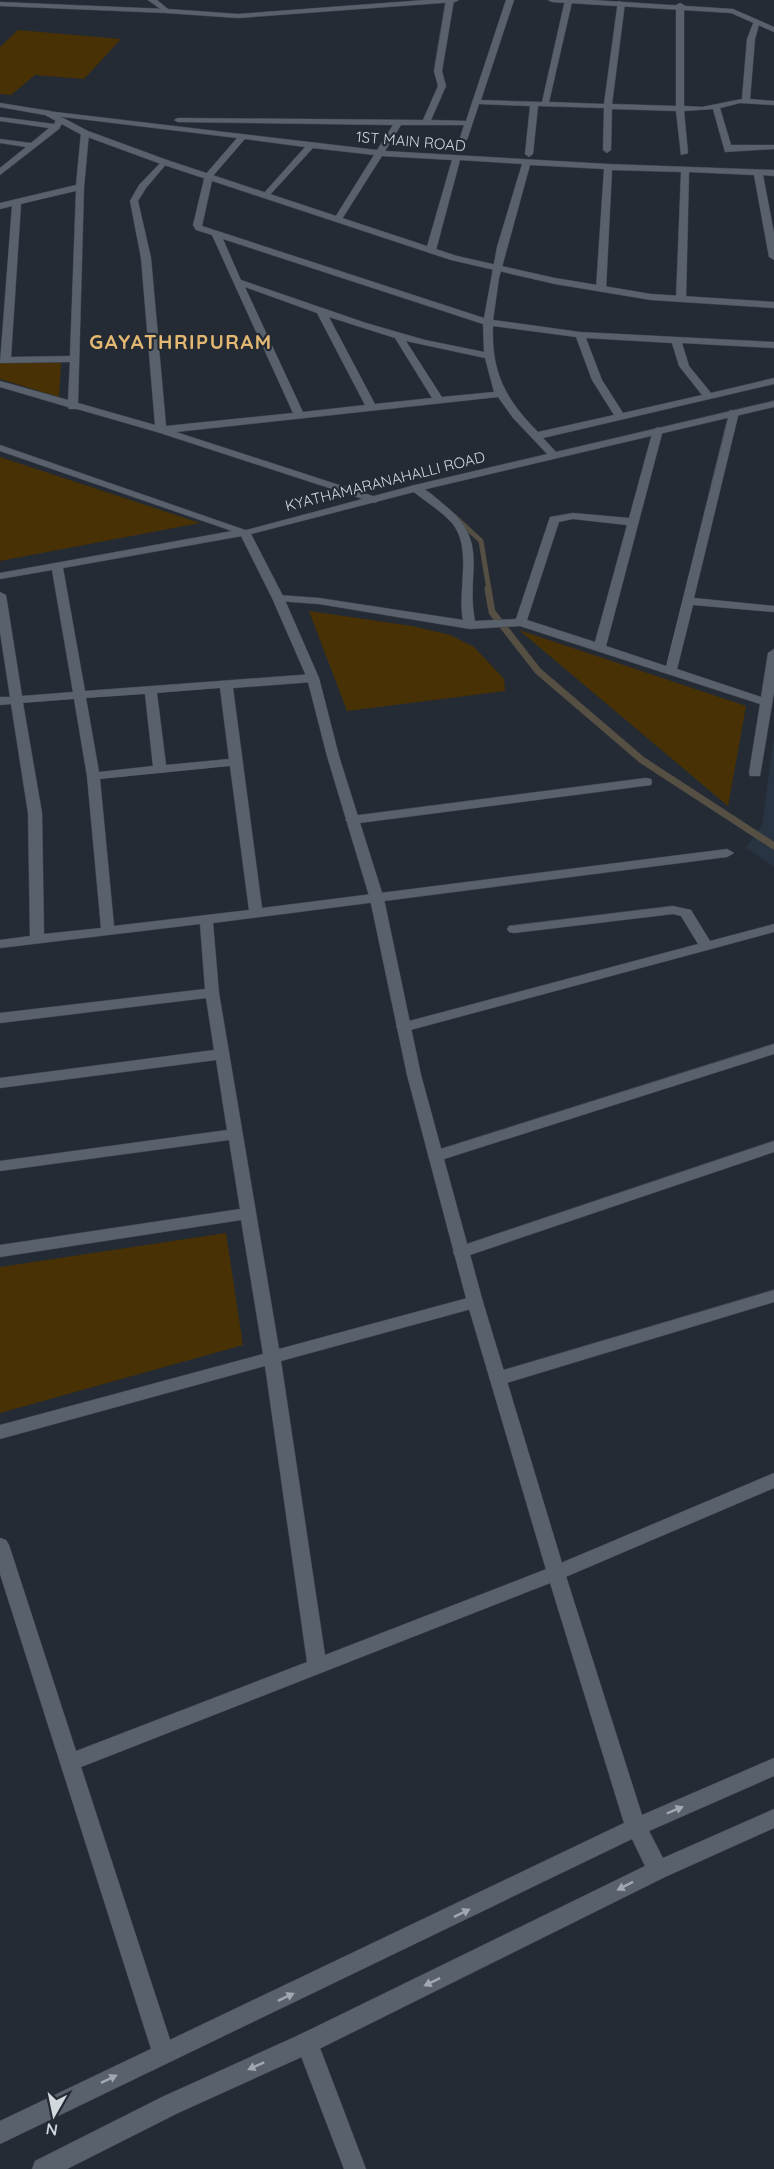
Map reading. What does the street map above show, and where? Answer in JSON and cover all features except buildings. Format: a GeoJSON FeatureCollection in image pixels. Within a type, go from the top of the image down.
{"type":"FeatureCollection","features":[{"type":"Feature","properties":{"kind":"street"},"geometry":{"type":"LineString","coordinates":[[46,7],[53,0]]}},
{"type":"Feature","properties":{"kind":"street"},"geometry":{"type":"LineString","coordinates":[[152,0],[166,11]]}},
{"type":"Feature","properties":{"kind":"street"},"geometry":{"type":"LineString","coordinates":[[426,122],[442,87],[438,71],[450,0]]}},
{"type":"Feature","properties":{"kind":"street"},"geometry":{"type":"LineString","coordinates":[[0,4],[238,16],[455,0]]}},
{"type":"Feature","properties":{"kind":"street"},"geometry":{"type":"LineString","coordinates":[[464,138],[510,0]]}},
{"type":"Feature","properties":{"kind":"street"},"geometry":{"type":"LineString","coordinates":[[552,0],[680,5],[733,12],[774,30]]}},
{"type":"Feature","properties":{"kind":"street"},"geometry":{"type":"LineString","coordinates":[[545,104],[568,2]]}},
{"type":"Feature","properties":{"kind":"street"},"geometry":{"type":"LineString","coordinates":[[607,150],[608,106],[621,3]]}},
{"type":"Feature","properties":{"kind":"street"},"geometry":{"type":"LineString","coordinates":[[680,5],[680,109],[684,153]]}},
{"type":"Feature","properties":{"kind":"street"},"geometry":{"type":"LineString","coordinates":[[746,101],[751,39],[758,23]]}},
{"type":"Feature","properties":{"kind":"street"},"geometry":{"type":"LineString","coordinates":[[476,102],[680,109],[716,107],[746,101],[774,103]]}},
{"type":"Feature","properties":{"kind":"street"},"geometry":{"type":"LineString","coordinates":[[534,104],[528,158],[486,322],[488,356],[500,394],[554,455]]}},
{"type":"Feature","properties":{"kind":"street"},"geometry":{"type":"LineString","coordinates":[[0,105],[46,113],[58,123]]}},
{"type":"Feature","properties":{"kind":"street"},"geometry":{"type":"LineString","coordinates":[[716,107],[728,149],[774,147]]}},
{"type":"Feature","properties":{"kind":"street","name":"1ST MAIN ROAD"},"geometry":{"type":"LineString","coordinates":[[46,113],[379,153],[456,159],[528,158],[609,167],[774,173]]}},
{"type":"Feature","properties":{"kind":"street"},"geometry":{"type":"LineString","coordinates":[[0,119],[58,123],[164,162],[431,250],[498,268],[601,289],[681,299],[774,305]]}},
{"type":"Feature","properties":{"kind":"street"},"geometry":{"type":"LineString","coordinates":[[106,120],[469,123]]}},
{"type":"Feature","properties":{"kind":"street"},"geometry":{"type":"LineString","coordinates":[[338,219],[399,121]]}},
{"type":"Feature","properties":{"kind":"street"},"geometry":{"type":"LineString","coordinates":[[2,168],[33,146],[58,123]]}},
{"type":"Feature","properties":{"kind":"street"},"geometry":{"type":"LineString","coordinates":[[73,407],[80,187],[85,132]]}},
{"type":"Feature","properties":{"kind":"street"},"geometry":{"type":"LineString","coordinates":[[243,136],[209,175],[197,225],[486,322],[580,335],[774,345]]}},
{"type":"Feature","properties":{"kind":"street"},"geometry":{"type":"LineString","coordinates":[[0,141],[33,146]]}},
{"type":"Feature","properties":{"kind":"street"},"geometry":{"type":"LineString","coordinates":[[267,195],[312,144]]}},
{"type":"Feature","properties":{"kind":"street"},"geometry":{"type":"LineString","coordinates":[[431,250],[456,159]]}},
{"type":"Feature","properties":{"kind":"street"},"geometry":{"type":"LineString","coordinates":[[161,430],[146,258],[134,201],[141,187],[164,162]]}},
{"type":"Feature","properties":{"kind":"street"},"geometry":{"type":"LineString","coordinates":[[601,289],[609,167]]}},
{"type":"Feature","properties":{"kind":"street"},"geometry":{"type":"LineString","coordinates":[[681,299],[685,169]]}},
{"type":"Feature","properties":{"kind":"street"},"geometry":{"type":"LineString","coordinates":[[758,172],[774,257]]}},
{"type":"Feature","properties":{"kind":"street"},"geometry":{"type":"LineString","coordinates":[[0,206],[80,187]]}},
{"type":"Feature","properties":{"kind":"street"},"geometry":{"type":"LineString","coordinates":[[17,203],[3,360],[76,359]]}},
{"type":"Feature","properties":{"kind":"street"},"geometry":{"type":"LineString","coordinates":[[215,232],[240,282],[300,417]]}},
{"type":"Feature","properties":{"kind":"street"},"geometry":{"type":"LineString","coordinates":[[240,282],[321,313],[400,338],[488,356]]}},
{"type":"Feature","properties":{"kind":"street"},"geometry":{"type":"LineString","coordinates":[[321,313],[372,408]]}},
{"type":"Feature","properties":{"kind":"street"},"geometry":{"type":"LineString","coordinates":[[580,335],[597,380],[620,417]]}},
{"type":"Feature","properties":{"kind":"street"},"geometry":{"type":"LineString","coordinates":[[400,338],[439,401]]}},
{"type":"Feature","properties":{"kind":"street"},"geometry":{"type":"LineString","coordinates":[[676,340],[684,366],[708,396]]}},
{"type":"Feature","properties":{"kind":"street"},"geometry":{"type":"LineString","coordinates":[[536,436],[774,381]]}},
{"type":"Feature","properties":{"kind":"street"},"geometry":{"type":"LineString","coordinates":[[0,384],[73,407],[161,430],[375,500]]}},
{"type":"Feature","properties":{"kind":"street"},"geometry":{"type":"LineString","coordinates":[[161,430],[500,394]]}},
{"type":"Feature","properties":{"kind":"street","name":"KYATHAMARANAHALLI ROAD"},"geometry":{"type":"LineString","coordinates":[[0,576],[245,532],[415,488],[774,404]]}},
{"type":"Feature","properties":{"kind":"street"},"geometry":{"type":"LineString","coordinates":[[670,672],[734,412]]}},
{"type":"Feature","properties":{"kind":"street"},"geometry":{"type":"LineString","coordinates":[[599,648],[657,430]]}},
{"type":"Feature","properties":{"kind":"street"},"geometry":{"type":"LineString","coordinates":[[0,448],[245,532],[278,598],[312,678],[376,900],[403,1027],[461,1252],[500,1378],[555,1573],[636,1827],[658,1870]]}},
{"type":"Feature","properties":{"kind":"street"},"geometry":{"type":"LineString","coordinates":[[415,488],[449,514],[466,538],[466,611],[470,625]]}},
{"type":"Feature","properties":{"kind":"street"},"geometry":{"type":"LineString","coordinates":[[515,622],[554,519],[573,516],[633,522]]}},
{"type":"Feature","properties":{"kind":"street"},"geometry":{"type":"LineString","coordinates":[[57,564],[93,776],[108,931]]}},
{"type":"Feature","properties":{"kind":"street"},"geometry":{"type":"LineString","coordinates":[[0,595],[35,813],[37,939]]}},
{"type":"Feature","properties":{"kind":"street"},"geometry":{"type":"LineString","coordinates":[[278,598],[319,601],[470,625],[515,622],[765,702]]}},
{"type":"Feature","properties":{"kind":"street"},"geometry":{"type":"LineString","coordinates":[[688,601],[774,609]]}},
{"type":"Feature","properties":{"kind":"street"},"geometry":{"type":"LineString","coordinates":[[755,773],[774,653]]}},
{"type":"Feature","properties":{"kind":"street"},"geometry":{"type":"LineString","coordinates":[[0,701],[78,693],[312,678]]}},
{"type":"Feature","properties":{"kind":"street"},"geometry":{"type":"LineString","coordinates":[[226,684],[256,913]]}},
{"type":"Feature","properties":{"kind":"street"},"geometry":{"type":"LineString","coordinates":[[150,689],[160,769]]}},
{"type":"Feature","properties":{"kind":"street"},"geometry":{"type":"LineString","coordinates":[[93,776],[236,762]]}},
{"type":"Feature","properties":{"kind":"street"},"geometry":{"type":"LineString","coordinates":[[352,820],[646,782]]}},
{"type":"Feature","properties":{"kind":"street"},"geometry":{"type":"LineString","coordinates":[[0,944],[376,900],[727,853]]}},
{"type":"Feature","properties":{"kind":"street"},"geometry":{"type":"LineString","coordinates":[[514,929],[674,910],[686,913],[706,946]]}},
{"type":"Feature","properties":{"kind":"street"},"geometry":{"type":"LineString","coordinates":[[206,919],[212,993],[272,1357],[317,1666]]}},
{"type":"Feature","properties":{"kind":"street"},"geometry":{"type":"LineString","coordinates":[[403,1027],[774,928]]}},
{"type":"Feature","properties":{"kind":"street"},"geometry":{"type":"LineString","coordinates":[[0,1018],[212,993]]}},
{"type":"Feature","properties":{"kind":"street"},"geometry":{"type":"LineString","coordinates":[[436,1156],[774,1048]]}},
{"type":"Feature","properties":{"kind":"street"},"geometry":{"type":"LineString","coordinates":[[0,1083],[222,1054]]}},
{"type":"Feature","properties":{"kind":"street"},"geometry":{"type":"LineString","coordinates":[[0,1166],[235,1134]]}},
{"type":"Feature","properties":{"kind":"street"},"geometry":{"type":"LineString","coordinates":[[461,1252],[774,1146]]}},
{"type":"Feature","properties":{"kind":"street"},"geometry":{"type":"LineString","coordinates":[[0,1251],[248,1213]]}},
{"type":"Feature","properties":{"kind":"street"},"geometry":{"type":"LineString","coordinates":[[500,1378],[774,1296]]}},
{"type":"Feature","properties":{"kind":"street"},"geometry":{"type":"LineString","coordinates":[[0,1432],[475,1302]]}},
{"type":"Feature","properties":{"kind":"street"},"geometry":{"type":"LineString","coordinates":[[69,1763],[555,1573],[774,1480]]}},
{"type":"Feature","properties":{"kind":"street"},"geometry":{"type":"LineString","coordinates":[[0,1545],[163,2052]]}},
{"type":"Feature","properties":{"kind":"street"},"geometry":{"type":"LineString","coordinates":[[0,2133],[163,2052],[284,1998],[636,1827],[774,1767]]}},
{"type":"Feature","properties":{"kind":"street"},"geometry":{"type":"LineString","coordinates":[[43,2169],[170,2105],[307,2043],[658,1870],[774,1818]]}},
{"type":"Feature","properties":{"kind":"street"},"geometry":{"type":"LineString","coordinates":[[307,2043],[355,2169]]}},
{"type":"Feature","properties":{"kind":"shaded area"},"geometry":{"type":"Polygon","coordinates":[[[18,30],[121,39],[84,79],[35,75],[11,95],[0,94],[0,47],[18,30]]]}},
{"type":"Feature","properties":{"kind":"shaded area"},"geometry":{"type":"Polygon","coordinates":[[[0,363],[61,363],[59,397],[0,379],[0,363]]]}},
{"type":"Feature","properties":{"kind":"shaded area"},"geometry":{"type":"Polygon","coordinates":[[[0,457],[200,523],[0,561],[0,457]]]}},
{"type":"Feature","properties":{"kind":"shaded area"},"geometry":{"type":"Polygon","coordinates":[[[309,611],[412,626],[450,635],[474,647],[504,679],[505,691],[347,711],[309,611]]]}},
{"type":"Feature","properties":{"kind":"shaded area"},"geometry":{"type":"Polygon","coordinates":[[[519,630],[746,706],[728,806],[519,630]]]}},
{"type":"Feature","properties":{"kind":"shaded area"},"geometry":{"type":"Polygon","coordinates":[[[774,736],[774,867],[746,848],[762,825],[774,736]]]}},
{"type":"Feature","properties":{"kind":"shaded area"},"geometry":{"type":"Polygon","coordinates":[[[226,1233],[243,1345],[0,1413],[0,1267],[226,1233]]]}},
{"type":"Feature","properties":{"kind":"waterway"},"geometry":{"type":"LineString","coordinates":[[454,516],[481,541],[489,590]]}},
{"type":"Feature","properties":{"kind":"waterway"},"geometry":{"type":"LineString","coordinates":[[488,589],[492,612],[538,671],[642,760],[774,846]]}},
{"type":"Feature","properties":{"kind":"district","name":"GAYATHRIPURAM"},"geometry":{"type":"Point","coordinates":[181,341]}}]}
